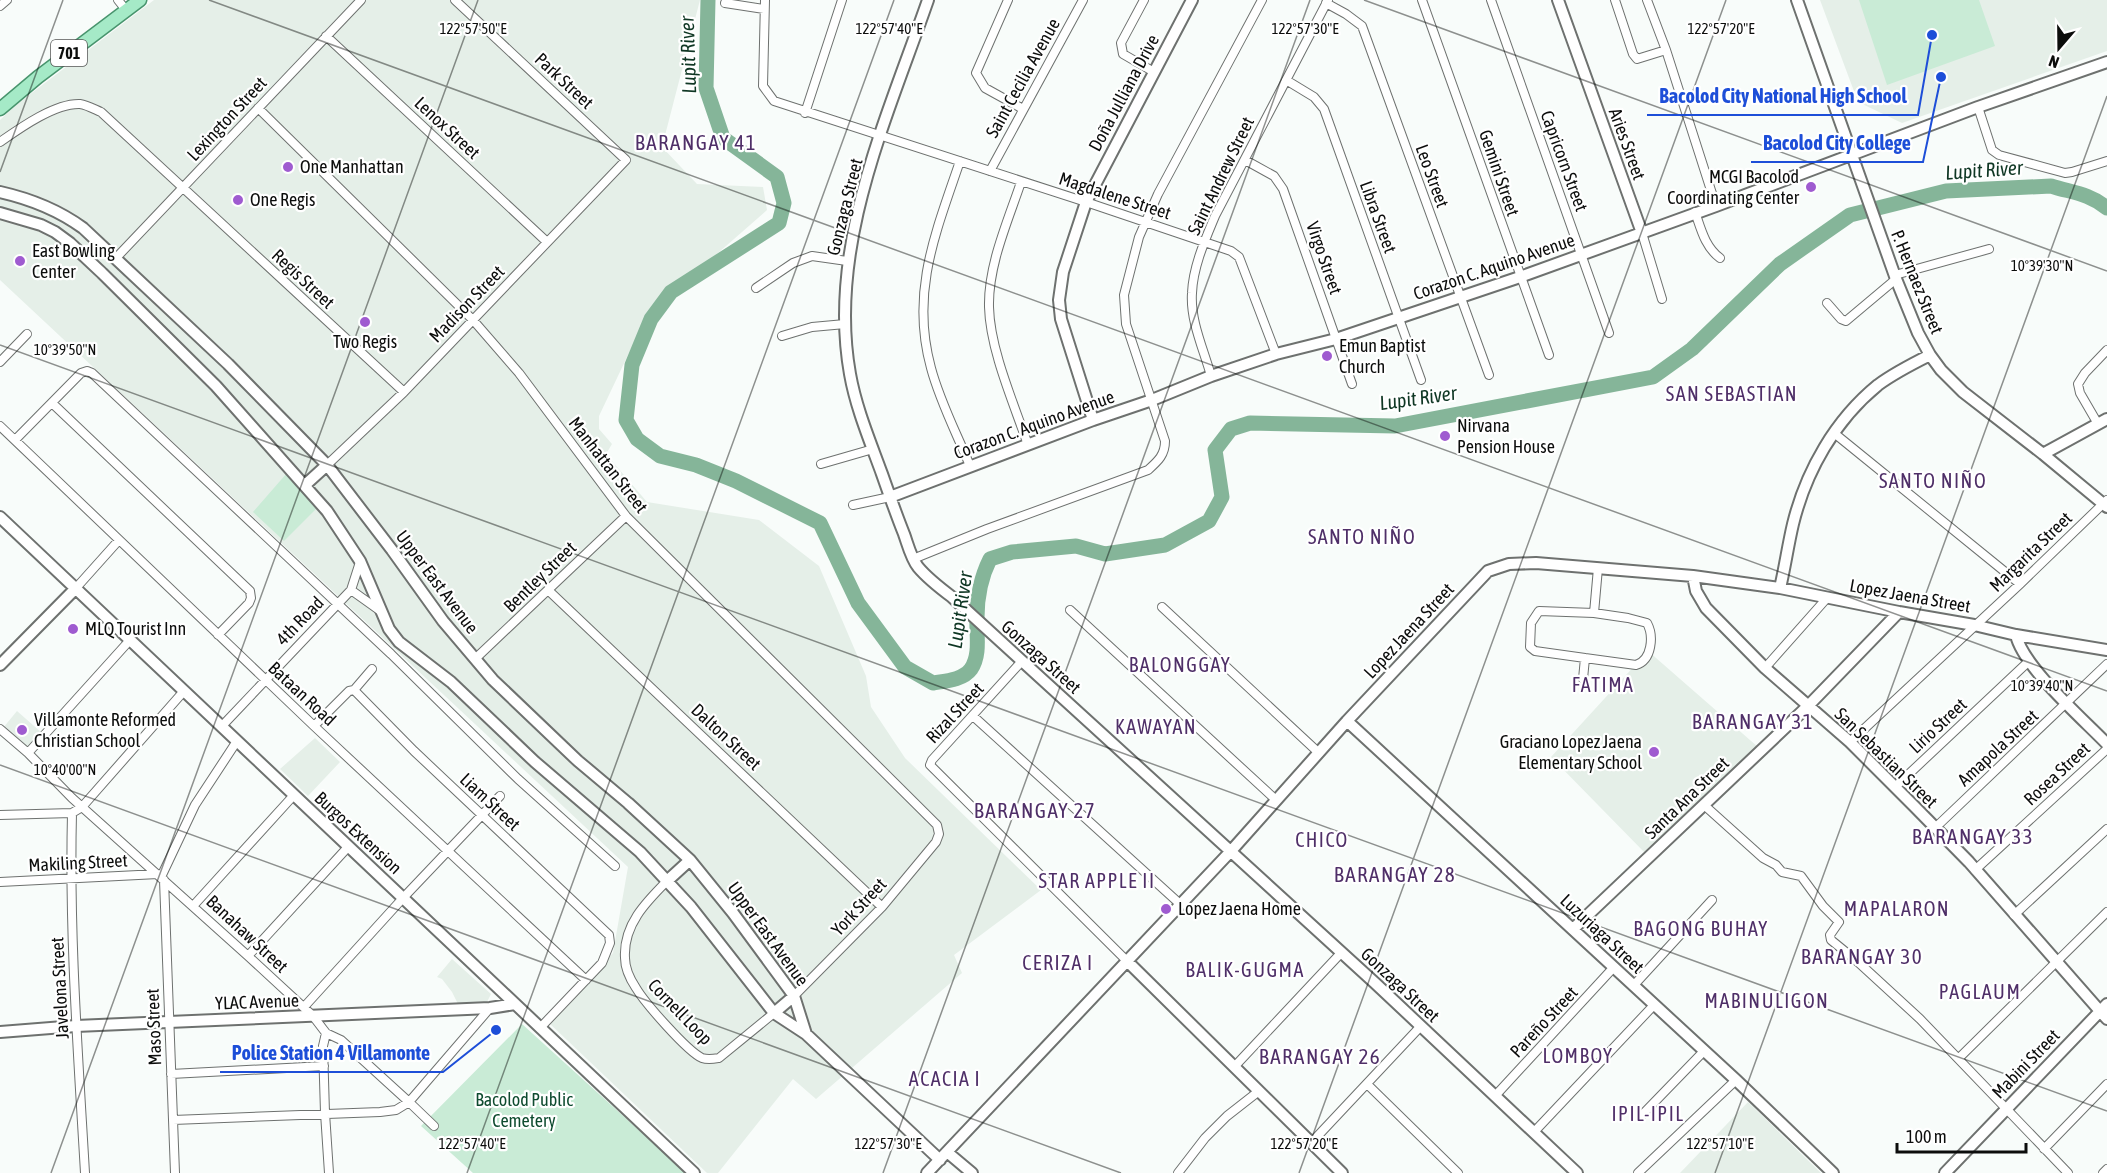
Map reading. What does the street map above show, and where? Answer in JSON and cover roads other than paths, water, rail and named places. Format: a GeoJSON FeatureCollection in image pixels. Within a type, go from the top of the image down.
{"type":"FeatureCollection","features":[{"type":"Feature","properties":{"kind":"main road","name":"701"},"geometry":{"type":"LineString","coordinates":[[0,109],[38,77],[140,0]]}},
{"type":"Feature","properties":{"kind":"street"},"geometry":{"type":"LineString","coordinates":[[0,6],[7,0]]}},
{"type":"Feature","properties":{"kind":"street"},"geometry":{"type":"LineString","coordinates":[[118,0],[126,10]]}},
{"type":"Feature","properties":{"kind":"street","name":"Lexington Street"},"geometry":{"type":"LineString","coordinates":[[116,258],[361,0]]}},
{"type":"Feature","properties":{"kind":"street","name":"Park Street"},"geometry":{"type":"LineString","coordinates":[[455,0],[626,160]]}},
{"type":"Feature","properties":{"kind":"street"},"geometry":{"type":"LineString","coordinates":[[804,113],[842,0]]}},
{"type":"Feature","properties":{"kind":"street","name":"Gonzaga Street"},"geometry":{"type":"LineString","coordinates":[[928,0],[880,137],[854,224],[847,261],[845,324],[854,393],[913,559],[928,578],[952,597],[1375,983],[1577,1173]]}},
{"type":"Feature","properties":{"kind":"street"},"geometry":{"type":"LineString","coordinates":[[1008,0],[976,73],[985,88],[1023,109]]}},
{"type":"Feature","properties":{"kind":"street","name":"Saint Cecilia Avenue"},"geometry":{"type":"LineString","coordinates":[[990,171],[1083,0]]}},
{"type":"Feature","properties":{"kind":"street"},"geometry":{"type":"LineString","coordinates":[[1144,0],[1121,43],[1121,50],[1123,54],[1154,72]]}},
{"type":"Feature","properties":{"kind":"street","name":"Doña Julliana Drive"},"geometry":{"type":"LineString","coordinates":[[1093,420],[1061,319],[1059,300],[1063,272],[1086,202],[1192,0]]}},
{"type":"Feature","properties":{"kind":"street"},"geometry":{"type":"LineString","coordinates":[[913,559],[987,529],[1149,470],[1159,460],[1165,450],[1162,430],[1126,324],[1124,295],[1139,237],[1158,194],[1262,0]]}},
{"type":"Feature","properties":{"kind":"street","name":"Gemini Street"},"geometry":{"type":"LineString","coordinates":[[1422,0],[1549,355]]}},
{"type":"Feature","properties":{"kind":"street","name":"Capricorn Street"},"geometry":{"type":"LineString","coordinates":[[1491,0],[1609,333]]}},
{"type":"Feature","properties":{"kind":"street","name":"Aries Street"},"geometry":{"type":"LineString","coordinates":[[1558,0],[1642,232],[1662,299]]}},
{"type":"Feature","properties":{"kind":"street"},"geometry":{"type":"LineString","coordinates":[[1615,0],[1632,54],[1637,59],[1666,50]]}},
{"type":"Feature","properties":{"kind":"street"},"geometry":{"type":"LineString","coordinates":[[1647,0],[1666,50],[1716,206]]}},
{"type":"Feature","properties":{"kind":"street","name":"P. Hernaez Street"},"geometry":{"type":"LineString","coordinates":[[1797,0],[1850,154],[1896,277],[1918,333],[1930,355],[1963,392],[2105,503]]}},
{"type":"Feature","properties":{"kind":"street","name":"Saint Andrew Street"},"geometry":{"type":"LineString","coordinates":[[1211,376],[1195,320],[1192,295],[1194,276],[1204,242],[1215,216],[1327,2]]}},
{"type":"Feature","properties":{"kind":"street","name":"Leo Street"},"geometry":{"type":"LineString","coordinates":[[1327,2],[1362,26],[1489,375]]}},
{"type":"Feature","properties":{"kind":"street"},"geometry":{"type":"LineString","coordinates":[[726,3],[765,4]]}},
{"type":"Feature","properties":{"kind":"street","name":"Magdalene Street"},"geometry":{"type":"LineString","coordinates":[[765,4],[763,86],[774,101],[804,113],[903,142],[1223,247],[1239,257],[1276,354]]}},
{"type":"Feature","properties":{"kind":"street","name":"Lenox Street"},"geometry":{"type":"LineString","coordinates":[[326,36],[547,242]]}},
{"type":"Feature","properties":{"kind":"street","name":"Corazon C. Aquino Avenue"},"geometry":{"type":"LineString","coordinates":[[890,497],[1211,376],[1276,354],[1336,339],[1520,277],[1716,206],[1978,106],[2107,62]]}},
{"type":"Feature","properties":{"kind":"street","name":"Libra Street"},"geometry":{"type":"LineString","coordinates":[[1286,80],[1314,97],[1324,109],[1421,380]]}},
{"type":"Feature","properties":{"kind":"street","name":"Regis Street"},"geometry":{"type":"LineString","coordinates":[[0,142],[50,112],[70,105],[83,104],[101,112],[404,392]]}},
{"type":"Feature","properties":{"kind":"street"},"geometry":{"type":"LineString","coordinates":[[1978,106],[1992,150],[1999,155],[2065,173],[2107,161]]}},
{"type":"Feature","properties":{"kind":"street","name":"Manhattan Street"},"geometry":{"type":"LineString","coordinates":[[258,108],[473,320],[519,373],[626,516],[937,825],[939,834]]}},
{"type":"Feature","properties":{"kind":"street","name":"Madison Street"},"geometry":{"type":"LineString","coordinates":[[327,465],[404,392],[626,160]]}},
{"type":"Feature","properties":{"kind":"street","name":"Virgo Street"},"geometry":{"type":"LineString","coordinates":[[1245,160],[1274,176],[1283,189],[1352,384]]}},
{"type":"Feature","properties":{"kind":"street"},"geometry":{"type":"LineString","coordinates":[[960,161],[931,246],[924,282],[924,321],[930,366],[970,466]]}},
{"type":"Feature","properties":{"kind":"street"},"geometry":{"type":"LineString","coordinates":[[1021,182],[994,264],[989,307],[996,351],[1028,445]]}},
{"type":"Feature","properties":{"kind":"street","name":"Upper East Avenue"},"geometry":{"type":"LineString","coordinates":[[0,192],[36,201],[67,216],[116,258],[228,364],[327,465],[386,540],[442,621],[475,659],[569,753],[690,860],[714,888],[794,996],[806,1034]]}},
{"type":"Feature","properties":{"kind":"street"},"geometry":{"type":"LineString","coordinates":[[1695,212],[1707,243],[1720,258]]}},
{"type":"Feature","properties":{"kind":"street","name":"Upper East Avenue"},"geometry":{"type":"LineString","coordinates":[[0,213],[28,220],[55,232],[102,273],[216,386],[327,511],[360,561],[389,629],[399,642],[458,687],[535,762],[618,833],[668,881],[774,1013],[806,1034],[944,1156],[972,1173]]}},
{"type":"Feature","properties":{"kind":"street"},"geometry":{"type":"LineString","coordinates":[[1827,303],[1841,319],[1846,321],[1896,277],[1989,249]]}},
{"type":"Feature","properties":{"kind":"street"},"geometry":{"type":"LineString","coordinates":[[756,288],[793,263],[812,256],[847,261]]}},
{"type":"Feature","properties":{"kind":"street"},"geometry":{"type":"LineString","coordinates":[[102,273],[116,258]]}},
{"type":"Feature","properties":{"kind":"street"},"geometry":{"type":"LineString","coordinates":[[782,336],[812,327],[845,324]]}},
{"type":"Feature","properties":{"kind":"street"},"geometry":{"type":"LineString","coordinates":[[0,362],[27,334]]}},
{"type":"Feature","properties":{"kind":"street"},"geometry":{"type":"LineString","coordinates":[[2043,454],[2102,422],[2080,393],[2078,384],[2085,373],[2107,350]]}},
{"type":"Feature","properties":{"kind":"street"},"geometry":{"type":"LineString","coordinates":[[1780,588],[1793,522],[1806,483],[1824,447],[1856,405],[1879,384],[1930,355]]}},
{"type":"Feature","properties":{"kind":"street"},"geometry":{"type":"LineString","coordinates":[[15,440],[81,373],[87,371],[92,373],[337,604],[518,779],[615,866]]}},
{"type":"Feature","properties":{"kind":"street"},"geometry":{"type":"LineString","coordinates":[[52,403],[250,591],[249,603],[218,635]]}},
{"type":"Feature","properties":{"kind":"street","name":"Bataan Road"},"geometry":{"type":"LineString","coordinates":[[0,426],[265,680],[586,980]]}},
{"type":"Feature","properties":{"kind":"street"},"geometry":{"type":"LineString","coordinates":[[1834,433],[2020,584]]}},
{"type":"Feature","properties":{"kind":"street"},"geometry":{"type":"LineString","coordinates":[[820,464],[873,448]]}},
{"type":"Feature","properties":{"kind":"street"},"geometry":{"type":"LineString","coordinates":[[305,485],[327,465]]}},
{"type":"Feature","properties":{"kind":"street"},"geometry":{"type":"LineString","coordinates":[[853,505],[890,497]]}},
{"type":"Feature","properties":{"kind":"street","name":"Margarita Street"},"geometry":{"type":"LineString","coordinates":[[1850,742],[2105,503]]}},
{"type":"Feature","properties":{"kind":"street","name":"Bentley Street"},"geometry":{"type":"LineString","coordinates":[[475,659],[626,516]]}},
{"type":"Feature","properties":{"kind":"street","name":"Burgos Extension"},"geometry":{"type":"LineString","coordinates":[[0,517],[694,1173]]}},
{"type":"Feature","properties":{"kind":"street"},"geometry":{"type":"LineString","coordinates":[[0,665],[76,588],[119,540]]}},
{"type":"Feature","properties":{"kind":"street","name":"4th Road"},"geometry":{"type":"LineString","coordinates":[[222,726],[351,590],[360,561]]}},
{"type":"Feature","properties":{"kind":"street","name":"Lopez Jaena Street"},"geometry":{"type":"LineString","coordinates":[[927,1173],[1128,962],[1488,570],[1522,563],[1693,576],[1780,588],[2016,635],[2107,650]]}},
{"type":"Feature","properties":{"kind":"street"},"geometry":{"type":"LineString","coordinates":[[1594,613],[1598,568]]}},
{"type":"Feature","properties":{"kind":"street","name":"San Sebastian Street"},"geometry":{"type":"LineString","coordinates":[[1693,576],[1696,591],[1706,608],[1765,668],[1850,742],[1895,787],[1975,870],[2056,963],[2104,1012]]}},
{"type":"Feature","properties":{"kind":"street"},"geometry":{"type":"LineString","coordinates":[[351,590],[380,610]]}},
{"type":"Feature","properties":{"kind":"street","name":"Dalton Street"},"geometry":{"type":"LineString","coordinates":[[548,590],[882,907]]}},
{"type":"Feature","properties":{"kind":"street"},"geometry":{"type":"LineString","coordinates":[[1765,668],[1827,598]]}},
{"type":"Feature","properties":{"kind":"street"},"geometry":{"type":"LineString","coordinates":[[1162,607],[1319,753]]}},
{"type":"Feature","properties":{"kind":"street"},"geometry":{"type":"LineString","coordinates":[[1070,610],[1276,800]]}},
{"type":"Feature","properties":{"kind":"street"},"geometry":{"type":"LineString","coordinates":[[1539,611],[1594,613],[1647,623],[1650,630],[1648,658],[1644,663],[1636,665],[1535,651],[1530,647],[1531,623],[1539,611]]}},
{"type":"Feature","properties":{"kind":"street","name":"Santa Ana Street"},"geometry":{"type":"LineString","coordinates":[[1573,929],[1808,706],[1899,612]]}},
{"type":"Feature","properties":{"kind":"street"},"geometry":{"type":"LineString","coordinates":[[2016,635],[2018,645],[2028,662],[2107,744]]}},
{"type":"Feature","properties":{"kind":"street"},"geometry":{"type":"LineString","coordinates":[[28,753],[130,640]]}},
{"type":"Feature","properties":{"kind":"street"},"geometry":{"type":"LineString","coordinates":[[1583,679],[1586,657]]}},
{"type":"Feature","properties":{"kind":"street","name":"Rizal Street"},"geometry":{"type":"LineString","coordinates":[[1022,661],[932,759],[930,765],[1128,962]]}},
{"type":"Feature","properties":{"kind":"street","name":"Lirio Street"},"geometry":{"type":"LineString","coordinates":[[1895,787],[2028,662]]}},
{"type":"Feature","properties":{"kind":"street","name":"Amapola Street"},"geometry":{"type":"LineString","coordinates":[[1935,828],[2107,664]]}},
{"type":"Feature","properties":{"kind":"street"},"geometry":{"type":"LineString","coordinates":[[314,726],[349,691],[354,690],[372,669]]}},
{"type":"Feature","properties":{"kind":"street","name":"Liam Street"},"geometry":{"type":"LineString","coordinates":[[354,690],[414,751],[609,935],[607,955],[586,980]]}},
{"type":"Feature","properties":{"kind":"street"},"geometry":{"type":"LineString","coordinates":[[0,815],[72,813],[82,807],[184,691]]}},
{"type":"Feature","properties":{"kind":"street"},"geometry":{"type":"LineString","coordinates":[[973,716],[1180,904]]}},
{"type":"Feature","properties":{"kind":"street","name":"Luzuriaga Street"},"geometry":{"type":"LineString","coordinates":[[1347,721],[1736,1080],[1833,1173]]}},
{"type":"Feature","properties":{"kind":"street","name":"Banahaw Street"},"geometry":{"type":"LineString","coordinates":[[0,729],[28,753],[82,807],[194,905],[304,1007],[326,1033],[341,1040],[434,1126]]}},
{"type":"Feature","properties":{"kind":"street"},"geometry":{"type":"LineString","coordinates":[[161,877],[195,805],[237,741]]}},
{"type":"Feature","properties":{"kind":"street","name":"Rosea Street"},"geometry":{"type":"LineString","coordinates":[[1975,870],[2107,749]]}},
{"type":"Feature","properties":{"kind":"street"},"geometry":{"type":"LineString","coordinates":[[194,905],[294,795]]}},
{"type":"Feature","properties":{"kind":"street"},"geometry":{"type":"LineString","coordinates":[[304,1007],[500,796]]}},
{"type":"Feature","properties":{"kind":"street"},"geometry":{"type":"LineString","coordinates":[[1704,805],[1782,872],[1801,876],[1823,906],[1839,922],[1830,935],[1831,940],[1858,962],[1959,1058],[2068,1173]]}},
{"type":"Feature","properties":{"kind":"street","name":"Javelona Street"},"geometry":{"type":"LineString","coordinates":[[72,813],[70,878],[76,1026],[86,1173]]}},
{"type":"Feature","properties":{"kind":"street"},"geometry":{"type":"LineString","coordinates":[[2014,915],[2107,829]]}},
{"type":"Feature","properties":{"kind":"street","name":"York Street"},"geometry":{"type":"LineString","coordinates":[[794,996],[882,907],[936,842],[939,834]]}},
{"type":"Feature","properties":{"kind":"street"},"geometry":{"type":"LineString","coordinates":[[248,956],[348,847]]}},
{"type":"Feature","properties":{"kind":"street"},"geometry":{"type":"LineString","coordinates":[[668,881],[690,860]]}},
{"type":"Feature","properties":{"kind":"street","name":"Makiling Street"},"geometry":{"type":"LineString","coordinates":[[0,882],[70,878],[161,877]]}},
{"type":"Feature","properties":{"kind":"street","name":"Maso Street"},"geometry":{"type":"LineString","coordinates":[[161,877],[175,1173]]}},
{"type":"Feature","properties":{"kind":"street","name":"Cornell Loop"},"geometry":{"type":"LineString","coordinates":[[668,881],[642,908],[630,929],[626,942],[626,969],[643,998],[695,1054],[711,1060],[719,1058],[774,1013]]}},
{"type":"Feature","properties":{"kind":"street"},"geometry":{"type":"LineString","coordinates":[[1634,986],[1712,900]]}},
{"type":"Feature","properties":{"kind":"street"},"geometry":{"type":"LineString","coordinates":[[1959,1058],[2107,912]]}},
{"type":"Feature","properties":{"kind":"street"},"geometry":{"type":"LineString","coordinates":[[1235,1066],[1341,953]]}},
{"type":"Feature","properties":{"kind":"street"},"geometry":{"type":"LineString","coordinates":[[1128,962],[1342,1173]]}},
{"type":"Feature","properties":{"kind":"street","name":"Pareño Street"},"geometry":{"type":"LineString","coordinates":[[1495,1096],[1614,968]]}},
{"type":"Feature","properties":{"kind":"street"},"geometry":{"type":"LineString","coordinates":[[540,1028],[586,980]]}},
{"type":"Feature","properties":{"kind":"street"},"geometry":{"type":"LineString","coordinates":[[774,1013],[794,996]]}},
{"type":"Feature","properties":{"kind":"street","name":"YLAC Avenue"},"geometry":{"type":"LineString","coordinates":[[0,1032],[76,1026],[490,1008],[515,1004]]}},
{"type":"Feature","properties":{"kind":"street"},"geometry":{"type":"LineString","coordinates":[[1534,1132],[1654,1005]]}},
{"type":"Feature","properties":{"kind":"street"},"geometry":{"type":"LineString","coordinates":[[173,1120],[396,1110],[409,1102],[490,1008]]}},
{"type":"Feature","properties":{"kind":"street","name":"Mabini Street"},"geometry":{"type":"LineString","coordinates":[[1945,1173],[2104,1012]]}},
{"type":"Feature","properties":{"kind":"street"},"geometry":{"type":"LineString","coordinates":[[1312,1142],[1420,1027]]}},
{"type":"Feature","properties":{"kind":"street"},"geometry":{"type":"LineString","coordinates":[[326,1033],[323,1039],[329,1173]]}},
{"type":"Feature","properties":{"kind":"street"},"geometry":{"type":"LineString","coordinates":[[1641,1116],[1704,1051]]}},
{"type":"Feature","properties":{"kind":"street"},"geometry":{"type":"LineString","coordinates":[[171,1074],[324,1066]]}},
{"type":"Feature","properties":{"kind":"street"},"geometry":{"type":"LineString","coordinates":[[1638,1173],[1736,1080]]}},
{"type":"Feature","properties":{"kind":"street"},"geometry":{"type":"LineString","coordinates":[[1366,1084],[1458,1173]]}},
{"type":"Feature","properties":{"kind":"street"},"geometry":{"type":"LineString","coordinates":[[2044,1149],[2107,1084]]}},
{"type":"Feature","properties":{"kind":"street"},"geometry":{"type":"LineString","coordinates":[[1178,1173],[1205,1138],[1227,1116],[1259,1091]]}},
{"type":"Feature","properties":{"kind":"street"},"geometry":{"type":"LineString","coordinates":[[2103,1173],[2107,1169]]}},
{"type":"Feature","properties":{"kind":"waterway","name":"Lupit River"},"geometry":{"type":"LineString","coordinates":[[708,0],[706,88],[723,138],[777,177],[784,203],[779,223],[671,292],[651,319],[632,365],[626,420],[637,439],[660,456],[696,465],[736,481],[820,523],[858,603],[905,667],[933,683],[963,676],[968,673],[974,663],[977,650],[979,595],[990,559],[1012,552],[1076,546],[1105,554],[1165,545],[1209,521],[1222,497],[1215,450],[1231,429],[1250,423],[1395,426],[1653,377],[1692,349],[1780,264],[1850,215],[1946,191],[2051,186],[2087,196],[2107,208]]}},
{"type":"Feature","properties":{"kind":"place","name":"Bacolod City National High School"},"geometry":{"type":"Point","coordinates":[1932,35]}},
{"type":"Feature","properties":{"kind":"place","name":"Bacolod City College"},"geometry":{"type":"Point","coordinates":[1941,77]}},
{"type":"Feature","properties":{"kind":"place","name":"One Manhattan"},"geometry":{"type":"Point","coordinates":[288,167]}},
{"type":"Feature","properties":{"kind":"place","name":"MCGI Bacolod Coordinating Center"},"geometry":{"type":"Point","coordinates":[1811,187]}},
{"type":"Feature","properties":{"kind":"place","name":"One Regis"},"geometry":{"type":"Point","coordinates":[238,200]}},
{"type":"Feature","properties":{"kind":"place","name":"East Bowling Center"},"geometry":{"type":"Point","coordinates":[20,261]}},
{"type":"Feature","properties":{"kind":"place","name":"Two Regis"},"geometry":{"type":"Point","coordinates":[365,322]}},
{"type":"Feature","properties":{"kind":"place","name":"Emun Baptist Church"},"geometry":{"type":"Point","coordinates":[1327,356]}},
{"type":"Feature","properties":{"kind":"place","name":"Nirvana Pension House"},"geometry":{"type":"Point","coordinates":[1445,436]}},
{"type":"Feature","properties":{"kind":"place","name":"MLQ Tourist Inn"},"geometry":{"type":"Point","coordinates":[73,629]}},
{"type":"Feature","properties":{"kind":"place","name":"Villamonte Reformed Christian School"},"geometry":{"type":"Point","coordinates":[22,730]}},
{"type":"Feature","properties":{"kind":"place","name":"Graciano Lopez Jaena Elementary School"},"geometry":{"type":"Point","coordinates":[1654,752]}},
{"type":"Feature","properties":{"kind":"place","name":"Lopez Jaena Home"},"geometry":{"type":"Point","coordinates":[1166,909]}},
{"type":"Feature","properties":{"kind":"place","name":"Police Station 4 Villamonte"},"geometry":{"type":"Point","coordinates":[496,1030]}},
{"type":"Feature","properties":{"kind":"district","name":"BARANGAY 41"},"geometry":{"type":"Point","coordinates":[696,143]}},
{"type":"Feature","properties":{"kind":"district","name":"SAN SEBASTIAN"},"geometry":{"type":"Point","coordinates":[1732,394]}},
{"type":"Feature","properties":{"kind":"district","name":"SANTO NIÑO"},"geometry":{"type":"Point","coordinates":[1933,481]}},
{"type":"Feature","properties":{"kind":"district","name":"SANTO NIÑO"},"geometry":{"type":"Point","coordinates":[1362,537]}},
{"type":"Feature","properties":{"kind":"district","name":"BALONGGAY"},"geometry":{"type":"Point","coordinates":[1180,665]}},
{"type":"Feature","properties":{"kind":"district","name":"FATIMA"},"geometry":{"type":"Point","coordinates":[1603,685]}},
{"type":"Feature","properties":{"kind":"district","name":"BARANGAY 31"},"geometry":{"type":"Point","coordinates":[1753,722]}},
{"type":"Feature","properties":{"kind":"district","name":"KAWAYAN"},"geometry":{"type":"Point","coordinates":[1156,727]}},
{"type":"Feature","properties":{"kind":"district","name":"BARANGAY 27"},"geometry":{"type":"Point","coordinates":[1035,811]}},
{"type":"Feature","properties":{"kind":"district","name":"BARANGAY 33"},"geometry":{"type":"Point","coordinates":[1973,837]}},
{"type":"Feature","properties":{"kind":"district","name":"CHICO"},"geometry":{"type":"Point","coordinates":[1322,840]}},
{"type":"Feature","properties":{"kind":"district","name":"BARANGAY 28"},"geometry":{"type":"Point","coordinates":[1395,875]}},
{"type":"Feature","properties":{"kind":"district","name":"STAR APPLE II"},"geometry":{"type":"Point","coordinates":[1097,881]}},
{"type":"Feature","properties":{"kind":"district","name":"MAPALARON"},"geometry":{"type":"Point","coordinates":[1897,909]}},
{"type":"Feature","properties":{"kind":"district","name":"BAGONG BUHAY"},"geometry":{"type":"Point","coordinates":[1701,929]}},
{"type":"Feature","properties":{"kind":"district","name":"BARANGAY 30"},"geometry":{"type":"Point","coordinates":[1862,957]}},
{"type":"Feature","properties":{"kind":"district","name":"CERIZA I"},"geometry":{"type":"Point","coordinates":[1058,963]}},
{"type":"Feature","properties":{"kind":"district","name":"BALIK-GUGMA"},"geometry":{"type":"Point","coordinates":[1245,970]}},
{"type":"Feature","properties":{"kind":"district","name":"PAGLAUM"},"geometry":{"type":"Point","coordinates":[1980,992]}},
{"type":"Feature","properties":{"kind":"district","name":"MABINULIGON"},"geometry":{"type":"Point","coordinates":[1767,1001]}},
{"type":"Feature","properties":{"kind":"district","name":"LOMBOY"},"geometry":{"type":"Point","coordinates":[1578,1056]}},
{"type":"Feature","properties":{"kind":"district","name":"BARANGAY 26"},"geometry":{"type":"Point","coordinates":[1320,1057]}},
{"type":"Feature","properties":{"kind":"district","name":"ACACIA I"},"geometry":{"type":"Point","coordinates":[945,1079]}},
{"type":"Feature","properties":{"kind":"district","name":"IPIL-IPIL"},"geometry":{"type":"Point","coordinates":[1648,1114]}},
{"type":"Feature","properties":{"kind":"park label","name":"Bacolod Public Cemetery"},"geometry":{"type":"Point","coordinates":[524,1110]}}]}
